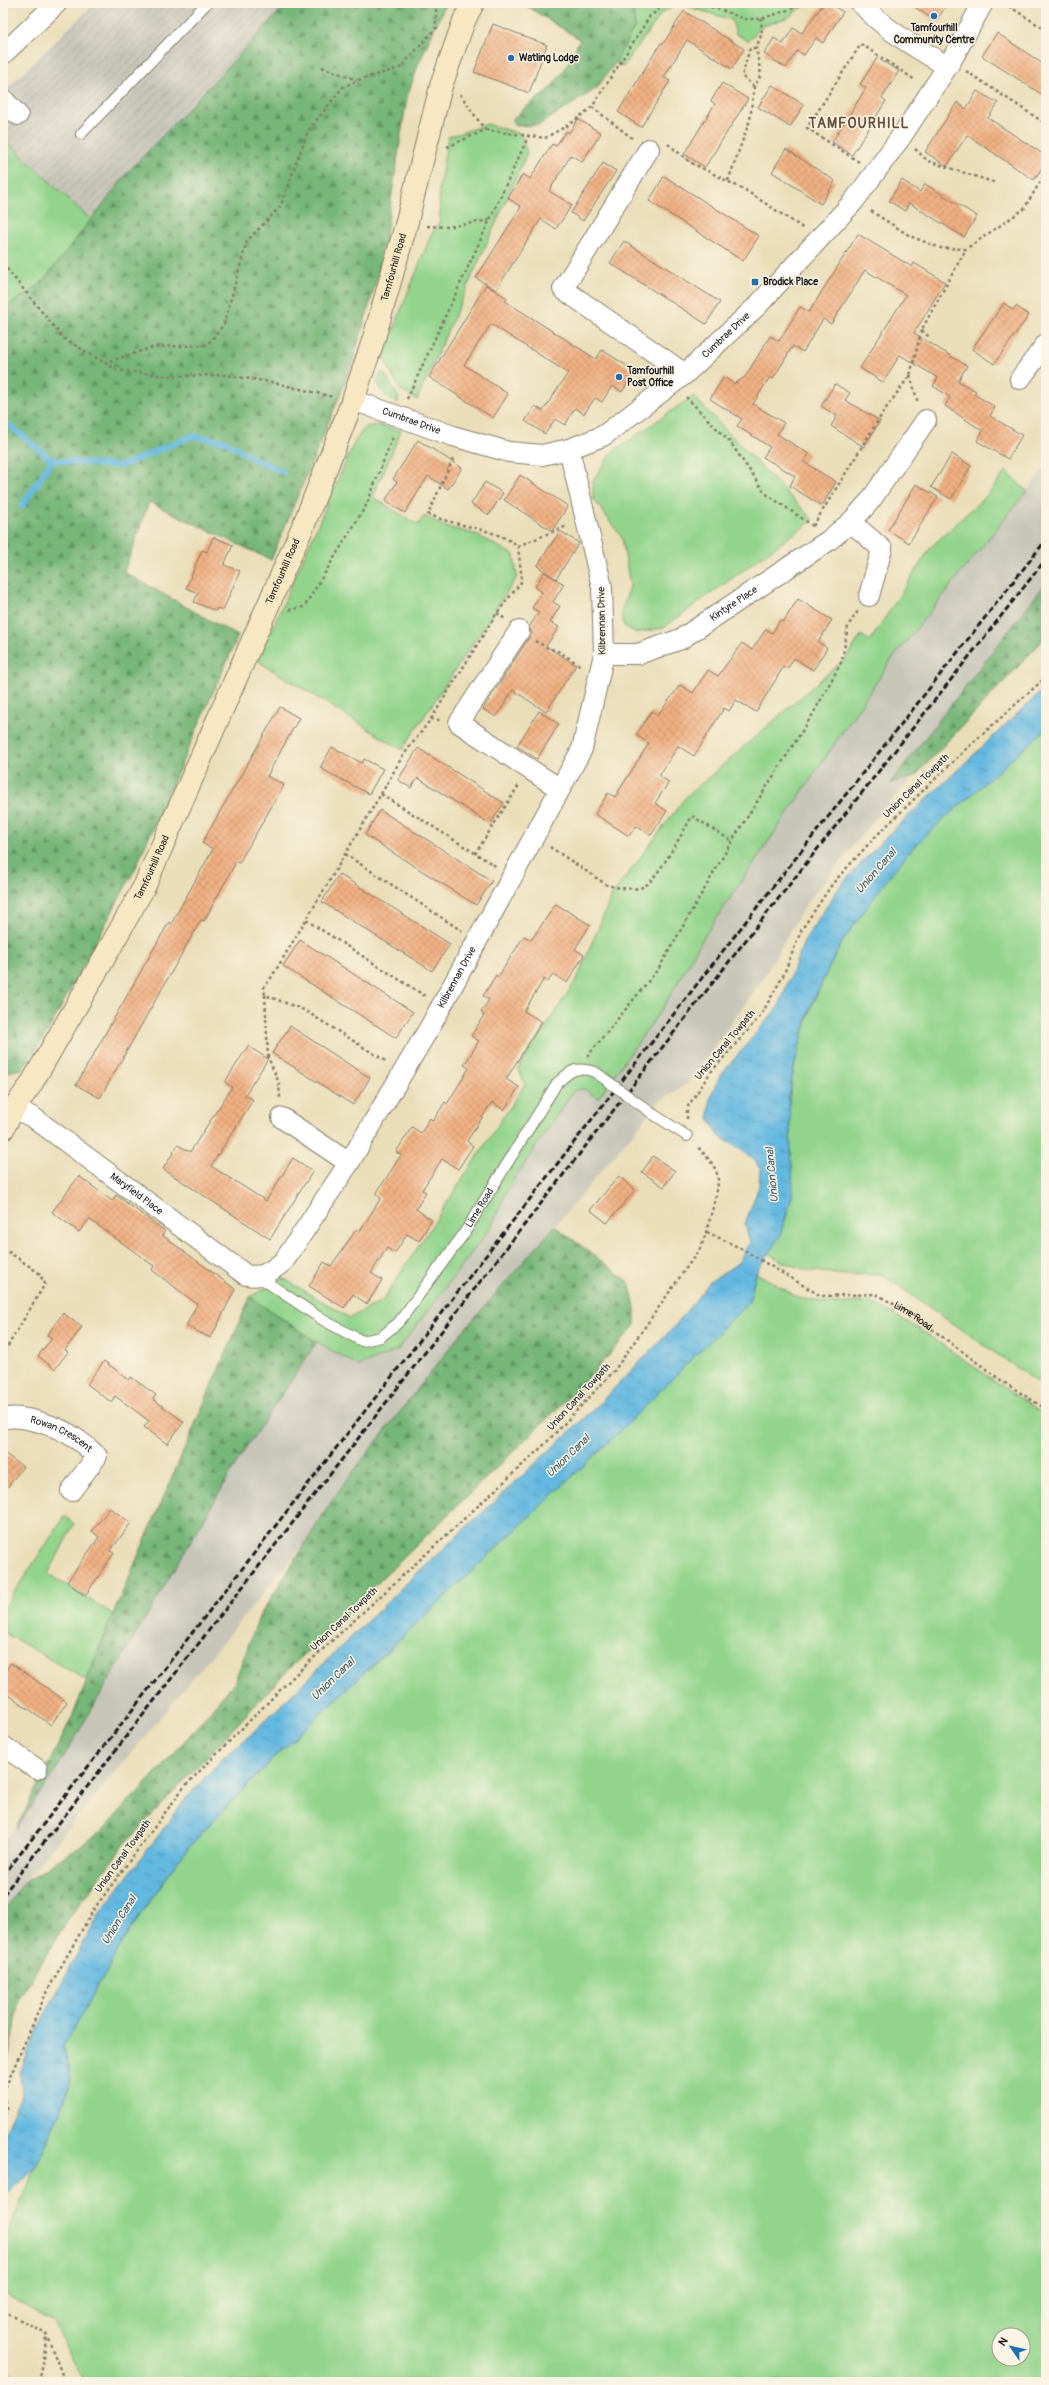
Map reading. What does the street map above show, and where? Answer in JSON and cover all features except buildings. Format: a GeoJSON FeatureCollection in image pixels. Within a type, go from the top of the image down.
{"type":"FeatureCollection","features":[{"type":"Feature","properties":{"kind":"main road","name":"Tamfourhill Road"},"geometry":{"type":"LineString","coordinates":[[3,1129],[8,1109],[30,1086],[144,887],[178,804],[265,614],[353,400],[406,225],[441,86],[468,12]]}},
{"type":"Feature","properties":{"kind":"street"},"geometry":{"type":"LineString","coordinates":[[3,54],[57,3]]}},
{"type":"Feature","properties":{"kind":"street"},"geometry":{"type":"LineString","coordinates":[[861,3],[869,13],[927,54],[949,63]]}},
{"type":"Feature","properties":{"kind":"street","name":"Cumbrae Drive"},"geometry":{"type":"LineString","coordinates":[[353,400],[461,439],[509,452],[542,455],[569,449],[603,436],[679,379],[758,304],[854,201],[901,137],[929,94],[949,63],[982,3]]}},
{"type":"Feature","properties":{"kind":"street"},"geometry":{"type":"LineString","coordinates":[[3,99],[18,115]]}},
{"type":"Feature","properties":{"kind":"street"},"geometry":{"type":"LineString","coordinates":[[649,149],[563,289],[679,379]]}},
{"type":"Feature","properties":{"kind":"street"},"geometry":{"type":"LineString","coordinates":[[1020,379],[1046,344]]}},
{"type":"Feature","properties":{"kind":"street","name":"Kintyre Place"},"geometry":{"type":"LineString","coordinates":[[604,654],[638,654],[681,639],[828,541],[851,522],[870,501],[926,420]]}},
{"type":"Feature","properties":{"kind":"street","name":"Kilbrennan Drive"},"geometry":{"type":"LineString","coordinates":[[259,1277],[271,1272],[284,1261],[349,1163],[441,1006],[582,749],[604,654],[602,587],[569,449]]}},
{"type":"Feature","properties":{"kind":"street"},"geometry":{"type":"LineString","coordinates":[[851,522],[882,549],[869,596]]}},
{"type":"Feature","properties":{"kind":"street"},"geometry":{"type":"LineString","coordinates":[[519,631],[458,723],[560,789]]}},
{"type":"Feature","properties":{"kind":"street","name":"Maryfield Place"},"geometry":{"type":"LineString","coordinates":[[8,1109],[34,1118],[234,1268],[246,1275],[259,1277]]}},
{"type":"Feature","properties":{"kind":"street"},"geometry":{"type":"LineString","coordinates":[[282,1118],[349,1163]]}},
{"type":"Feature","properties":{"kind":"street","name":"Rowan Crescent"},"geometry":{"type":"LineString","coordinates":[[3,1419],[8,1417],[33,1420],[74,1437],[97,1456],[71,1491]]}},
{"type":"Feature","properties":{"kind":"street"},"geometry":{"type":"LineString","coordinates":[[3,1746],[37,1769]]}},
{"type":"Feature","properties":{"kind":"lane"},"geometry":{"type":"LineString","coordinates":[[81,134],[207,3]]}},
{"type":"Feature","properties":{"kind":"lane"},"geometry":{"type":"LineString","coordinates":[[582,1068],[596,1072],[653,1114],[687,1136]]}},
{"type":"Feature","properties":{"kind":"lane","name":"Lime Road"},"geometry":{"type":"LineString","coordinates":[[259,1277],[323,1320],[362,1341],[381,1337],[399,1322],[463,1235],[557,1083],[571,1071],[582,1068]]}},
{"type":"Feature","properties":{"kind":"path"},"geometry":{"type":"LineString","coordinates":[[436,3],[436,28]]}},
{"type":"Feature","properties":{"kind":"path"},"geometry":{"type":"LineString","coordinates":[[423,158],[485,130],[545,138],[570,124],[592,107],[650,16],[668,3]]}},
{"type":"Feature","properties":{"kind":"path"},"geometry":{"type":"LineString","coordinates":[[693,3],[718,8],[744,19],[761,19],[809,3]]}},
{"type":"Feature","properties":{"kind":"path"},"geometry":{"type":"LineString","coordinates":[[1004,3],[1046,30]]}},
{"type":"Feature","properties":{"kind":"path"},"geometry":{"type":"LineString","coordinates":[[104,363],[154,347],[207,345],[224,324],[247,241],[280,207],[308,131],[343,87],[358,80],[400,68],[436,28],[468,12]]}},
{"type":"Feature","properties":{"kind":"path"},"geometry":{"type":"LineString","coordinates":[[728,181],[750,120],[754,87],[761,75],[756,48],[762,33],[761,19]]}},
{"type":"Feature","properties":{"kind":"path"},"geometry":{"type":"LineString","coordinates":[[875,172],[807,128],[861,44],[918,82],[929,94]]}},
{"type":"Feature","properties":{"kind":"path"},"geometry":{"type":"LineString","coordinates":[[754,87],[742,76],[750,48],[756,48]]}},
{"type":"Feature","properties":{"kind":"path"},"geometry":{"type":"LineString","coordinates":[[949,63],[1046,124]]}},
{"type":"Feature","properties":{"kind":"path"},"geometry":{"type":"LineString","coordinates":[[322,67],[358,80]]}},
{"type":"Feature","properties":{"kind":"path"},"geometry":{"type":"LineString","coordinates":[[441,86],[461,94],[485,130]]}},
{"type":"Feature","properties":{"kind":"path"},"geometry":{"type":"LineString","coordinates":[[592,107],[617,128],[649,149],[657,136],[690,162],[728,181],[794,222]]}},
{"type":"Feature","properties":{"kind":"path"},"geometry":{"type":"LineString","coordinates":[[265,614],[304,607],[367,504],[400,418],[529,135]]}},
{"type":"Feature","properties":{"kind":"path"},"geometry":{"type":"LineString","coordinates":[[901,137],[928,162],[996,183]]}},
{"type":"Feature","properties":{"kind":"path"},"geometry":{"type":"LineString","coordinates":[[813,526],[880,417],[910,375],[922,329],[966,248],[1024,209],[1046,172]]}},
{"type":"Feature","properties":{"kind":"path"},"geometry":{"type":"LineString","coordinates":[[854,201],[910,236],[940,248],[966,248]]}},
{"type":"Feature","properties":{"kind":"path"},"geometry":{"type":"LineString","coordinates":[[406,225],[448,228],[489,220]]}},
{"type":"Feature","properties":{"kind":"path"},"geometry":{"type":"LineString","coordinates":[[3,264],[63,338],[117,370],[168,376],[225,375],[271,382],[323,396],[353,400]]}},
{"type":"Feature","properties":{"kind":"path"},"geometry":{"type":"LineString","coordinates":[[922,329],[930,338]]}},
{"type":"Feature","properties":{"kind":"path"},"geometry":{"type":"LineString","coordinates":[[910,375],[915,396],[926,420]]}},
{"type":"Feature","properties":{"kind":"path"},"geometry":{"type":"LineString","coordinates":[[679,379],[730,442],[765,493],[813,526],[828,541]]}},
{"type":"Feature","properties":{"kind":"path"},"geometry":{"type":"LineString","coordinates":[[279,1084],[268,1057],[264,986],[271,978],[306,920],[402,756],[431,719],[497,614],[522,581],[518,546],[508,539],[443,521],[428,514],[461,439]]}},
{"type":"Feature","properties":{"kind":"path"},"geometry":{"type":"LineString","coordinates":[[518,546],[552,534],[585,516]]}},
{"type":"Feature","properties":{"kind":"path"},"geometry":{"type":"LineString","coordinates":[[582,1068],[589,1052],[659,968],[732,841],[813,714],[842,661],[848,626],[869,596]]}},
{"type":"Feature","properties":{"kind":"path"},"geometry":{"type":"LineString","coordinates":[[497,614],[519,631],[548,648],[560,652],[580,665],[599,674]]}},
{"type":"Feature","properties":{"kind":"path","name":"Union Canal Towpath"},"geometry":{"type":"LineString","coordinates":[[3,2093],[47,1991],[94,1909],[184,1787],[295,1675],[546,1444],[614,1371],[701,1247],[707,1232],[718,1180],[709,1158],[687,1136],[687,1108],[710,1073],[761,1015],[783,976],[802,929],[833,884],[875,837],[965,750],[1046,677]]}},
{"type":"Feature","properties":{"kind":"path"},"geometry":{"type":"LineString","coordinates":[[431,719],[458,723]]}},
{"type":"Feature","properties":{"kind":"path"},"geometry":{"type":"LineString","coordinates":[[476,854],[521,782]]}},
{"type":"Feature","properties":{"kind":"path"},"geometry":{"type":"LineString","coordinates":[[380,794],[483,858]]}},
{"type":"Feature","properties":{"kind":"path"},"geometry":{"type":"LineString","coordinates":[[534,837],[575,862],[606,885],[614,887],[643,887],[653,879],[692,816],[732,841]]}},
{"type":"Feature","properties":{"kind":"path"},"geometry":{"type":"LineString","coordinates":[[345,854],[477,941]]}},
{"type":"Feature","properties":{"kind":"path"},"geometry":{"type":"LineString","coordinates":[[306,920],[441,1006]]}},
{"type":"Feature","properties":{"kind":"path"},"geometry":{"type":"LineString","coordinates":[[265,995],[304,1010],[403,1072]]}},
{"type":"Feature","properties":{"kind":"path","name":"Lime Road"},"geometry":{"type":"LineString","coordinates":[[707,1232],[742,1250],[821,1296],[876,1294],[913,1315],[1002,1381],[1046,1409]]}},
{"type":"Feature","properties":{"kind":"path"},"geometry":{"type":"LineString","coordinates":[[3,1248],[39,1274],[45,1284],[3,1354]]}},
{"type":"Feature","properties":{"kind":"path"},"geometry":{"type":"LineString","coordinates":[[3,2093],[7,2111],[3,2120]]}},
{"type":"Feature","properties":{"kind":"path"},"geometry":{"type":"LineString","coordinates":[[3,2311],[46,2333],[65,2382]]}},
{"type":"Feature","properties":{"kind":"path"},"geometry":{"type":"LineString","coordinates":[[39,2382],[44,2360],[46,2333]]}},
{"type":"Feature","properties":{"kind":"shaded area"},"geometry":{"type":"Polygon","coordinates":[[[95,3],[288,3],[130,170],[91,220],[3,138],[3,92],[95,3]]]}},
{"type":"Feature","properties":{"kind":"shaded area"},"geometry":{"type":"Polygon","coordinates":[[[1046,467],[1046,637],[878,815],[806,904],[762,980],[689,1082],[659,1102],[555,1226],[463,1331],[338,1491],[305,1543],[22,1884],[3,1913],[3,1845],[59,1765],[244,1451],[317,1342],[359,1366],[491,1227],[508,1188],[574,1090],[584,1089],[598,1098],[664,1006],[705,935],[892,659],[1046,467]]]}},
{"type":"Feature","properties":{"kind":"green space"},"geometry":{"type":"Polygon","coordinates":[[[288,3],[446,3],[419,63],[407,97],[381,265],[350,371],[271,560],[149,502],[124,572],[238,636],[135,869],[47,1033],[22,1069],[3,1073],[3,309],[40,285],[130,170],[288,3]]]}},
{"type":"Feature","properties":{"kind":"green space"},"geometry":{"type":"Polygon","coordinates":[[[522,3],[676,3],[661,14],[623,67],[522,3]]]}},
{"type":"Feature","properties":{"kind":"green space"},"geometry":{"type":"Polygon","coordinates":[[[522,3],[633,3],[635,26],[616,62],[596,89],[539,125],[516,126],[512,120],[552,86],[566,67],[580,39],[522,3]]]}},
{"type":"Feature","properties":{"kind":"green space"},"geometry":{"type":"Polygon","coordinates":[[[676,3],[806,3],[789,17],[763,26],[748,41],[736,34],[732,20],[676,3]]]}},
{"type":"Feature","properties":{"kind":"green space"},"geometry":{"type":"Polygon","coordinates":[[[487,124],[521,134],[527,153],[417,400],[400,390],[384,359],[397,320],[431,235],[440,221],[439,189],[448,137],[487,124]]]}},
{"type":"Feature","properties":{"kind":"green space"},"geometry":{"type":"Polygon","coordinates":[[[3,138],[91,220],[40,285],[4,310],[3,138]]]}},
{"type":"Feature","properties":{"kind":"green space"},"geometry":{"type":"Polygon","coordinates":[[[381,372],[384,373],[399,398],[397,403],[385,395],[377,382],[381,372]]]}},
{"type":"Feature","properties":{"kind":"green space"},"geometry":{"type":"Polygon","coordinates":[[[693,396],[813,520],[663,628],[636,633],[624,626],[621,613],[630,586],[622,538],[593,498],[593,480],[612,452],[693,396]]]}},
{"type":"Feature","properties":{"kind":"green space"},"geometry":{"type":"Polygon","coordinates":[[[378,425],[401,431],[373,497],[418,525],[424,516],[446,527],[475,534],[514,555],[517,577],[402,750],[258,661],[354,443],[365,427],[378,425]]]}},
{"type":"Feature","properties":{"kind":"green space"},"geometry":{"type":"Polygon","coordinates":[[[1006,471],[1027,491],[892,659],[705,935],[664,1006],[598,1098],[584,1089],[574,1090],[508,1188],[491,1227],[398,1350],[359,1366],[301,1333],[250,1297],[283,1278],[350,1318],[383,1300],[525,1084],[518,1069],[577,979],[612,895],[685,798],[848,656],[861,635],[870,641],[931,547],[989,493],[1006,471]]]}},
{"type":"Feature","properties":{"kind":"green space"},"geometry":{"type":"Polygon","coordinates":[[[1046,583],[1046,637],[914,777],[890,783],[1046,583]]]}},
{"type":"Feature","properties":{"kind":"green space"},"geometry":{"type":"Polygon","coordinates":[[[1046,729],[1046,1388],[881,1274],[844,1275],[806,1270],[783,1262],[768,1253],[781,1231],[788,1211],[791,1191],[792,1171],[789,1110],[791,1087],[798,1053],[807,1019],[835,956],[853,925],[873,896],[917,843],[940,821],[1046,729]]]}},
{"type":"Feature","properties":{"kind":"green space"},"geometry":{"type":"Polygon","coordinates":[[[555,1226],[629,1282],[635,1307],[635,1325],[591,1376],[289,1669],[124,1845],[73,1912],[19,1999],[9,2056],[3,2070],[3,1913],[22,1884],[101,1832],[176,1751],[234,1683],[259,1617],[338,1491],[463,1331],[555,1226]]]}},
{"type":"Feature","properties":{"kind":"green space"},"geometry":{"type":"Polygon","coordinates":[[[756,1273],[799,1298],[835,1304],[871,1301],[919,1329],[1046,1416],[1046,2382],[84,2382],[54,2323],[3,2293],[3,2243],[64,2102],[71,2080],[63,2047],[131,1928],[182,1855],[208,1826],[275,1757],[612,1439],[749,1302],[756,1273]]]}},
{"type":"Feature","properties":{"kind":"green space"},"geometry":{"type":"Polygon","coordinates":[[[250,1297],[317,1342],[244,1451],[59,1765],[16,1829],[73,1715],[113,1614],[250,1297]]]}},
{"type":"Feature","properties":{"kind":"green space"},"geometry":{"type":"Polygon","coordinates":[[[65,1516],[74,1524],[48,1574],[113,1614],[86,1680],[3,1632],[3,1609],[65,1516]]]}},
{"type":"Feature","properties":{"kind":"green space"},"geometry":{"type":"Polygon","coordinates":[[[3,2359],[14,2382],[3,2382],[3,2359]]]}},
{"type":"Feature","properties":{"kind":"water","name":"Union Canal"},"geometry":{"type":"Polygon","coordinates":[[[1046,687],[1046,729],[918,842],[891,874],[846,936],[833,959],[810,1008],[793,1070],[789,1099],[793,1193],[780,1236],[756,1273],[749,1302],[612,1439],[275,1757],[182,1855],[131,1928],[63,2047],[71,2080],[64,2102],[35,2169],[3,2196],[3,2134],[22,2094],[20,2073],[38,2027],[99,1914],[189,1795],[226,1755],[245,1740],[415,1575],[593,1410],[673,1328],[710,1282],[738,1263],[750,1242],[745,1224],[759,1186],[760,1169],[753,1158],[718,1135],[709,1118],[710,1097],[720,1076],[779,1006],[805,939],[841,885],[885,838],[1046,687]]]}},
{"type":"Feature","properties":{"kind":"waterway"},"geometry":{"type":"LineString","coordinates":[[3,420],[52,460],[121,466],[192,436],[225,441],[254,459],[283,472]]}},
{"type":"Feature","properties":{"kind":"waterway"},"geometry":{"type":"LineString","coordinates":[[22,506],[52,460]]}},
{"type":"Feature","properties":{"kind":"railway"},"geometry":{"type":"LineString","coordinates":[[3,1876],[747,920],[1046,540]]}},
{"type":"Feature","properties":{"kind":"railway"},"geometry":{"type":"LineString","coordinates":[[3,1895],[756,927],[1046,559]]}},
{"type":"Feature","properties":{"kind":"place","name":"Tamfourhill Community Centre"},"geometry":{"type":"Point","coordinates":[934,16]}},
{"type":"Feature","properties":{"kind":"place","name":"Watling Lodge"},"geometry":{"type":"Point","coordinates":[511,58]}},
{"type":"Feature","properties":{"kind":"place","name":"Brodick Place"},"geometry":{"type":"Point","coordinates":[755,282]}},
{"type":"Feature","properties":{"kind":"place","name":"Tamfourhill Post Office"},"geometry":{"type":"Point","coordinates":[619,377]}},
{"type":"Feature","properties":{"kind":"district","name":"TAMFOURHILL"},"geometry":{"type":"Point","coordinates":[859,123]}}]}
